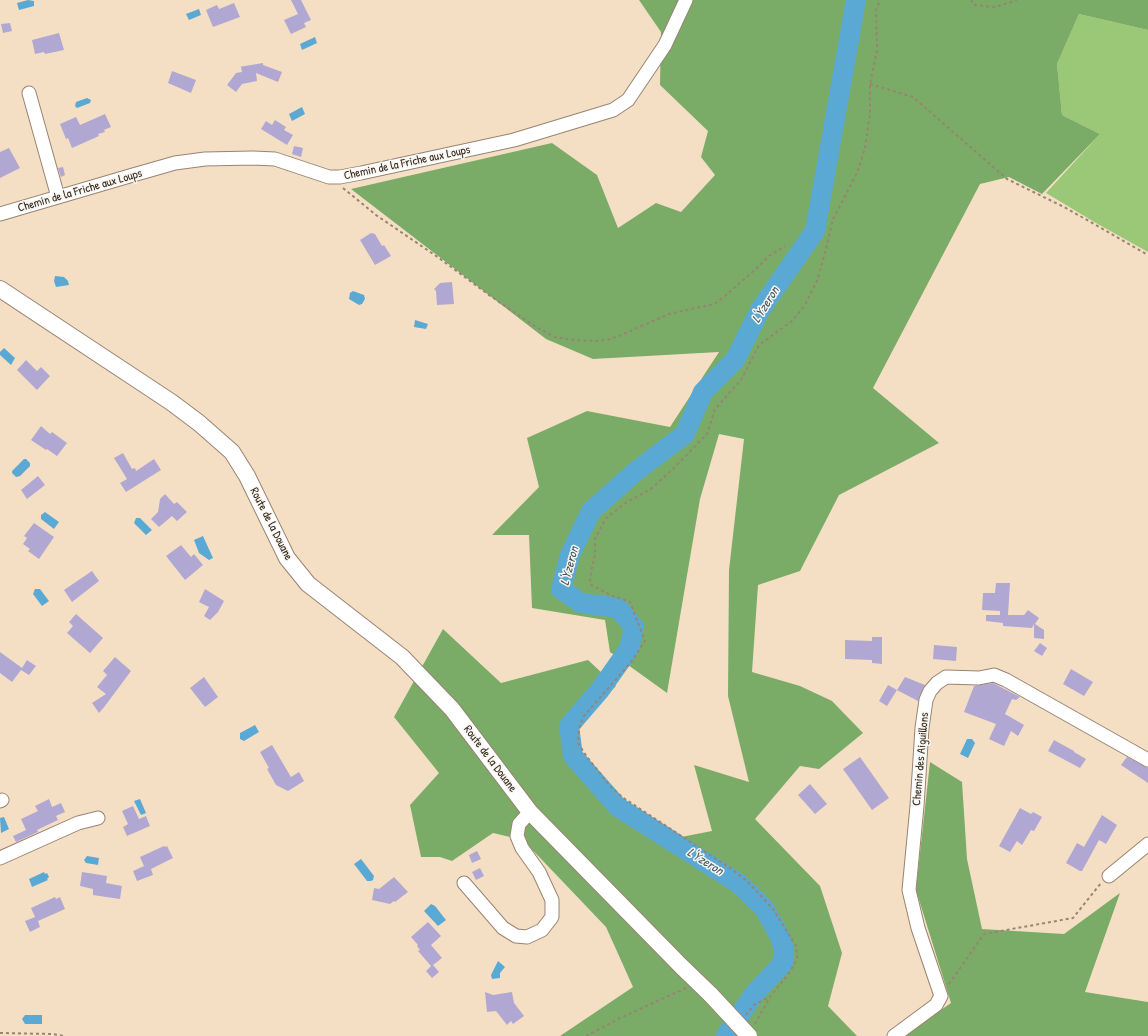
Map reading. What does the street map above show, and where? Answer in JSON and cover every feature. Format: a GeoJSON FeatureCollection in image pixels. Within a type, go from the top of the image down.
{"type":"FeatureCollection","features":[{"type":"Feature","properties":{"kind":"main road","name":"Route de la Douane"},"geometry":{"type":"LineString","coordinates":[[0,289],[200,422],[232,452],[247,476],[287,558],[308,584],[402,657],[452,709],[530,812],[697,982],[750,1031]]}},
{"type":"Feature","properties":{"kind":"street","name":"Chemin de la Friche aux Loups"},"geometry":{"type":"LineString","coordinates":[[0,214],[175,164],[205,159],[275,159],[329,177],[360,174],[514,140],[612,110],[628,100],[665,45],[686,0]]}},
{"type":"Feature","properties":{"kind":"street"},"geometry":{"type":"LineString","coordinates":[[29,93],[41,142],[58,197]]}},
{"type":"Feature","properties":{"kind":"street","name":"Chemin des Aiguillons"},"geometry":{"type":"LineString","coordinates":[[941,996],[918,928],[909,890],[917,806],[922,728],[926,700],[930,691],[937,683],[946,677],[979,678],[994,675],[1006,680],[1148,760]]}},
{"type":"Feature","properties":{"kind":"street"},"geometry":{"type":"LineString","coordinates":[[464,883],[503,928],[516,936],[527,937],[542,930],[552,917],[552,900],[539,872],[522,848],[517,836],[519,824],[530,812]]}},
{"type":"Feature","properties":{"kind":"street"},"geometry":{"type":"LineString","coordinates":[[0,858],[78,823],[98,818]]}},
{"type":"Feature","properties":{"kind":"street"},"geometry":{"type":"LineString","coordinates":[[1109,876],[1148,844]]}},
{"type":"Feature","properties":{"kind":"street"},"geometry":{"type":"LineString","coordinates":[[894,1036],[936,1005],[941,996]]}},
{"type":"Feature","properties":{"kind":"path"},"geometry":{"type":"LineString","coordinates":[[750,1031],[756,1024],[770,996],[789,973],[795,963],[797,957],[796,946],[773,909],[748,882],[622,796],[610,786],[578,743],[579,729],[583,717],[632,661],[645,640],[630,602],[610,595],[590,584],[591,571],[595,555],[595,539],[606,518],[627,502],[651,489],[672,471],[707,434],[715,409],[741,380],[760,345],[792,321],[805,305],[817,281],[833,219],[857,173],[865,148],[870,114],[870,84],[877,51],[876,10],[880,0]]}},
{"type":"Feature","properties":{"kind":"path"},"geometry":{"type":"LineString","coordinates":[[971,0],[974,5],[995,7],[1017,0]]}},
{"type":"Feature","properties":{"kind":"path"},"geometry":{"type":"LineString","coordinates":[[870,84],[913,97],[1008,179],[1066,208],[1148,255]]}},
{"type":"Feature","properties":{"kind":"path"},"geometry":{"type":"LineString","coordinates":[[329,177],[376,215],[439,258],[516,314],[555,337],[574,340],[607,340],[669,314],[714,304],[725,296],[769,256],[785,246]]}},
{"type":"Feature","properties":{"kind":"path"},"geometry":{"type":"LineString","coordinates":[[941,996],[984,934],[1073,918],[1095,888],[1109,876]]}},
{"type":"Feature","properties":{"kind":"path"},"geometry":{"type":"LineString","coordinates":[[586,1036],[620,1018],[697,982]]}},
{"type":"Feature","properties":{"kind":"path"},"geometry":{"type":"LineString","coordinates":[[0,1033],[52,1034],[65,1036]]}},
{"type":"Feature","properties":{"kind":"green space"},"geometry":{"type":"Polygon","coordinates":[[[639,0],[1148,0],[1148,30],[1079,14],[1057,64],[1062,115],[1100,134],[1042,194],[1009,177],[980,184],[873,388],[939,443],[839,495],[800,571],[758,585],[752,672],[800,686],[832,701],[863,733],[819,769],[800,766],[755,819],[820,886],[842,953],[828,1006],[857,1036],[560,1036],[633,987],[606,927],[523,840],[493,833],[452,861],[440,857],[421,857],[410,805],[439,773],[394,717],[443,629],[501,683],[588,660],[616,686],[575,727],[577,753],[619,800],[676,838],[712,831],[694,765],[749,782],[728,696],[729,570],[744,439],[719,434],[700,499],[667,693],[610,652],[605,620],[532,608],[529,535],[492,535],[539,487],[527,438],[587,411],[670,427],[719,352],[593,359],[546,339],[351,189],[552,143],[597,175],[618,228],[656,203],[681,212],[715,175],[701,157],[708,131],[660,85],[661,32],[639,0]]]}},
{"type":"Feature","properties":{"kind":"green space"},"geometry":{"type":"Polygon","coordinates":[[[1079,14],[1148,30],[1148,252],[1046,193],[1100,134],[1062,115],[1057,64],[1079,14]]]}},
{"type":"Feature","properties":{"kind":"green space"},"geometry":{"type":"Polygon","coordinates":[[[930,762],[962,782],[967,859],[982,929],[1064,934],[1120,893],[1085,992],[1148,1002],[1148,1036],[903,1036],[951,1003],[916,890],[930,762]]]}},
{"type":"Feature","properties":{"kind":"water"},"geometry":{"type":"Polygon","coordinates":[[[28,0],[34,1],[34,6],[19,10],[17,3],[28,0]]]}},
{"type":"Feature","properties":{"kind":"water"},"geometry":{"type":"Polygon","coordinates":[[[199,9],[201,15],[189,20],[186,14],[199,9]]]}},
{"type":"Feature","properties":{"kind":"water"},"geometry":{"type":"Polygon","coordinates":[[[315,37],[317,43],[302,50],[300,44],[315,37]]]}},
{"type":"Feature","properties":{"kind":"water"},"geometry":{"type":"Polygon","coordinates":[[[87,98],[91,100],[90,103],[77,108],[75,106],[76,102],[87,98]]]}},
{"type":"Feature","properties":{"kind":"water"},"geometry":{"type":"Polygon","coordinates":[[[302,107],[305,114],[292,121],[289,114],[302,107]]]}},
{"type":"Feature","properties":{"kind":"water"},"geometry":{"type":"Polygon","coordinates":[[[55,276],[64,277],[68,281],[69,285],[56,287],[54,281],[55,276]]]}},
{"type":"Feature","properties":{"kind":"water"},"geometry":{"type":"Polygon","coordinates":[[[353,291],[364,295],[365,299],[362,304],[359,305],[349,299],[350,293],[353,291]]]}},
{"type":"Feature","properties":{"kind":"water"},"geometry":{"type":"Polygon","coordinates":[[[415,320],[428,324],[426,329],[414,327],[415,320]]]}},
{"type":"Feature","properties":{"kind":"water"},"geometry":{"type":"Polygon","coordinates":[[[4,348],[15,358],[11,365],[0,355],[0,352],[4,348]]]}},
{"type":"Feature","properties":{"kind":"water"},"geometry":{"type":"Polygon","coordinates":[[[24,459],[30,463],[30,466],[20,476],[16,477],[12,471],[24,459]]]}},
{"type":"Feature","properties":{"kind":"water"},"geometry":{"type":"Polygon","coordinates":[[[45,512],[59,522],[54,529],[41,519],[41,515],[45,512]]]}},
{"type":"Feature","properties":{"kind":"water"},"geometry":{"type":"Polygon","coordinates":[[[136,518],[140,518],[152,530],[146,535],[134,523],[136,518]]]}},
{"type":"Feature","properties":{"kind":"water"},"geometry":{"type":"Polygon","coordinates":[[[203,536],[213,558],[209,560],[199,553],[194,540],[203,536]]]}},
{"type":"Feature","properties":{"kind":"water"},"geometry":{"type":"Polygon","coordinates":[[[35,589],[40,589],[49,601],[42,606],[33,594],[35,589]]]}},
{"type":"Feature","properties":{"kind":"water"},"geometry":{"type":"Polygon","coordinates":[[[255,725],[259,732],[244,741],[240,739],[240,733],[255,725]]]}},
{"type":"Feature","properties":{"kind":"water"},"geometry":{"type":"Polygon","coordinates":[[[967,739],[972,739],[975,743],[968,758],[960,754],[967,739]]]}},
{"type":"Feature","properties":{"kind":"water"},"geometry":{"type":"Polygon","coordinates":[[[140,799],[146,813],[141,815],[134,801],[140,799]]]}},
{"type":"Feature","properties":{"kind":"water"},"geometry":{"type":"Polygon","coordinates":[[[4,817],[9,829],[1,833],[0,818],[4,817]]]}},
{"type":"Feature","properties":{"kind":"water"},"geometry":{"type":"Polygon","coordinates":[[[87,856],[99,858],[98,865],[86,863],[84,860],[87,856]]]}},
{"type":"Feature","properties":{"kind":"water"},"geometry":{"type":"Polygon","coordinates":[[[361,859],[374,876],[373,880],[367,881],[354,864],[361,859]]]}},
{"type":"Feature","properties":{"kind":"water"},"geometry":{"type":"Polygon","coordinates":[[[44,872],[45,874],[47,873],[49,877],[47,879],[48,880],[32,887],[29,879],[44,872]]]}},
{"type":"Feature","properties":{"kind":"water"},"geometry":{"type":"Polygon","coordinates":[[[431,904],[435,906],[446,920],[438,926],[424,911],[431,904]]]}},
{"type":"Feature","properties":{"kind":"water"},"geometry":{"type":"Polygon","coordinates":[[[498,961],[505,967],[500,973],[500,978],[492,979],[491,975],[498,961]]]}},
{"type":"Feature","properties":{"kind":"water"},"geometry":{"type":"Polygon","coordinates":[[[25,1015],[42,1015],[42,1024],[25,1024],[22,1019],[25,1015]]]}},
{"type":"Feature","properties":{"kind":"building"},"geometry":{"type":"Polygon","coordinates":[[[291,0],[301,0],[311,20],[304,23],[306,27],[291,34],[284,20],[298,14],[291,0]]]}},
{"type":"Feature","properties":{"kind":"building"},"geometry":{"type":"Polygon","coordinates":[[[234,3],[240,17],[213,27],[206,10],[217,5],[219,9],[234,3]]]}},
{"type":"Feature","properties":{"kind":"building"},"geometry":{"type":"Polygon","coordinates":[[[10,23],[12,31],[3,33],[1,24],[10,23]]]}},
{"type":"Feature","properties":{"kind":"building"},"geometry":{"type":"Polygon","coordinates":[[[59,33],[64,50],[45,54],[44,52],[35,54],[32,40],[59,33]]]}},
{"type":"Feature","properties":{"kind":"building"},"geometry":{"type":"Polygon","coordinates":[[[263,63],[263,65],[282,72],[278,82],[256,73],[257,81],[242,84],[236,92],[227,85],[236,73],[242,72],[241,67],[239,67],[263,63]]]}},
{"type":"Feature","properties":{"kind":"building"},"geometry":{"type":"Polygon","coordinates":[[[172,71],[196,80],[191,93],[168,83],[172,71]]]}},
{"type":"Feature","properties":{"kind":"building"},"geometry":{"type":"Polygon","coordinates":[[[105,114],[111,127],[104,130],[105,132],[98,134],[99,136],[72,148],[68,138],[66,139],[60,124],[76,117],[80,125],[105,114]]]}},
{"type":"Feature","properties":{"kind":"building"},"geometry":{"type":"Polygon","coordinates":[[[275,120],[286,127],[284,130],[293,135],[287,145],[261,129],[266,121],[272,125],[275,120]]]}},
{"type":"Feature","properties":{"kind":"building"},"geometry":{"type":"Polygon","coordinates":[[[294,146],[303,148],[301,157],[292,154],[294,146]]]}},
{"type":"Feature","properties":{"kind":"building"},"geometry":{"type":"Polygon","coordinates":[[[9,148],[20,168],[0,178],[0,152],[9,148]]]}},
{"type":"Feature","properties":{"kind":"building"},"geometry":{"type":"Polygon","coordinates":[[[63,167],[65,175],[61,177],[58,168],[63,167]]]}},
{"type":"Feature","properties":{"kind":"building"},"geometry":{"type":"Polygon","coordinates":[[[371,233],[375,234],[382,246],[384,245],[391,256],[375,265],[360,240],[371,233]]]}},
{"type":"Feature","properties":{"kind":"building"},"geometry":{"type":"Polygon","coordinates":[[[452,282],[454,304],[437,305],[436,291],[434,289],[440,283],[452,282]]]}},
{"type":"Feature","properties":{"kind":"building"},"geometry":{"type":"Polygon","coordinates":[[[26,360],[37,371],[41,367],[50,376],[37,390],[17,370],[26,360]]]}},
{"type":"Feature","properties":{"kind":"building"},"geometry":{"type":"Polygon","coordinates":[[[41,426],[50,434],[52,432],[67,443],[57,456],[31,440],[41,426]]]}},
{"type":"Feature","properties":{"kind":"building"},"geometry":{"type":"Polygon","coordinates":[[[123,453],[132,469],[135,468],[136,471],[154,459],[161,470],[126,492],[120,483],[127,479],[114,458],[123,453]]]}},
{"type":"Feature","properties":{"kind":"building"},"geometry":{"type":"Polygon","coordinates":[[[38,476],[45,485],[27,499],[21,490],[38,476]]]}},
{"type":"Feature","properties":{"kind":"building"},"geometry":{"type":"Polygon","coordinates":[[[165,494],[174,504],[177,502],[187,512],[177,521],[172,516],[159,527],[151,519],[158,512],[160,499],[165,494]]]}},
{"type":"Feature","properties":{"kind":"building"},"geometry":{"type":"Polygon","coordinates":[[[34,523],[54,537],[39,559],[28,551],[30,549],[23,544],[27,538],[24,536],[34,523]]]}},
{"type":"Feature","properties":{"kind":"building"},"geometry":{"type":"Polygon","coordinates":[[[181,545],[191,557],[194,554],[203,565],[185,580],[166,556],[181,545]]]}},
{"type":"Feature","properties":{"kind":"building"},"geometry":{"type":"Polygon","coordinates":[[[92,571],[99,581],[72,602],[64,590],[92,571]]]}},
{"type":"Feature","properties":{"kind":"building"},"geometry":{"type":"Polygon","coordinates":[[[996,583],[1010,583],[1008,615],[1024,615],[1028,610],[1039,618],[1035,624],[1044,630],[1044,639],[1034,638],[1034,624],[1032,628],[1003,626],[1003,623],[986,621],[986,615],[1000,615],[1000,611],[982,610],[983,593],[995,593],[996,583]]]}},
{"type":"Feature","properties":{"kind":"building"},"geometry":{"type":"Polygon","coordinates":[[[205,589],[224,601],[218,612],[210,620],[204,616],[209,607],[199,602],[205,589]]]}},
{"type":"Feature","properties":{"kind":"building"},"geometry":{"type":"Polygon","coordinates":[[[76,614],[103,638],[90,653],[67,633],[73,626],[69,622],[76,614]]]}},
{"type":"Feature","properties":{"kind":"building"},"geometry":{"type":"Polygon","coordinates":[[[872,637],[882,637],[882,664],[872,663],[872,660],[845,659],[845,640],[872,641],[872,637]]]}},
{"type":"Feature","properties":{"kind":"building"},"geometry":{"type":"Polygon","coordinates":[[[1040,643],[1047,648],[1042,656],[1034,651],[1040,643]]]}},
{"type":"Feature","properties":{"kind":"building"},"geometry":{"type":"Polygon","coordinates":[[[934,645],[957,647],[956,661],[933,659],[934,645]]]}},
{"type":"Feature","properties":{"kind":"building"},"geometry":{"type":"Polygon","coordinates":[[[0,652],[22,668],[27,660],[36,666],[29,675],[21,670],[12,682],[0,673],[0,652]]]}},
{"type":"Feature","properties":{"kind":"building"},"geometry":{"type":"Polygon","coordinates":[[[115,657],[131,671],[99,713],[92,703],[106,694],[97,687],[107,675],[103,671],[115,657]]]}},
{"type":"Feature","properties":{"kind":"building"},"geometry":{"type":"Polygon","coordinates":[[[1071,669],[1093,682],[1084,696],[1063,684],[1071,669]]]}},
{"type":"Feature","properties":{"kind":"building"},"geometry":{"type":"Polygon","coordinates":[[[204,677],[218,697],[205,707],[190,688],[204,677]]]}},
{"type":"Feature","properties":{"kind":"building"},"geometry":{"type":"Polygon","coordinates":[[[905,677],[925,685],[918,701],[897,690],[905,677]]]}},
{"type":"Feature","properties":{"kind":"building"},"geometry":{"type":"Polygon","coordinates":[[[993,683],[1020,697],[1016,700],[1012,699],[1005,714],[1024,725],[1018,736],[1011,731],[1004,746],[989,739],[996,724],[964,712],[974,686],[993,683]]]}},
{"type":"Feature","properties":{"kind":"building"},"geometry":{"type":"Polygon","coordinates":[[[888,685],[897,690],[887,706],[879,701],[888,685]]]}},
{"type":"Feature","properties":{"kind":"building"},"geometry":{"type":"Polygon","coordinates":[[[1054,740],[1086,759],[1080,768],[1048,751],[1054,740]]]}},
{"type":"Feature","properties":{"kind":"building"},"geometry":{"type":"Polygon","coordinates":[[[272,745],[291,777],[299,772],[304,781],[288,791],[276,785],[260,752],[272,745]]]}},
{"type":"Feature","properties":{"kind":"building"},"geometry":{"type":"Polygon","coordinates":[[[860,757],[889,798],[872,810],[843,769],[860,757]]]}},
{"type":"Feature","properties":{"kind":"building"},"geometry":{"type":"Polygon","coordinates":[[[1127,757],[1148,768],[1148,783],[1121,765],[1127,757]]]}},
{"type":"Feature","properties":{"kind":"building"},"geometry":{"type":"Polygon","coordinates":[[[810,784],[827,804],[815,814],[798,795],[810,784]]]}},
{"type":"Feature","properties":{"kind":"building"},"geometry":{"type":"Polygon","coordinates":[[[49,799],[52,807],[61,803],[65,812],[56,816],[58,820],[37,830],[38,832],[16,842],[13,836],[26,830],[21,819],[38,811],[35,806],[49,799]]]}},
{"type":"Feature","properties":{"kind":"building"},"geometry":{"type":"Polygon","coordinates":[[[133,806],[139,819],[146,816],[150,826],[127,836],[123,827],[128,824],[122,811],[133,806]]]}},
{"type":"Feature","properties":{"kind":"building"},"geometry":{"type":"Polygon","coordinates":[[[1020,808],[1031,814],[1033,812],[1042,817],[1034,831],[1031,830],[1022,845],[1017,841],[1010,852],[999,846],[1020,808]]]}},
{"type":"Feature","properties":{"kind":"building"},"geometry":{"type":"Polygon","coordinates":[[[1102,815],[1117,825],[1106,844],[1099,840],[1082,871],[1080,871],[1066,863],[1077,843],[1084,847],[1102,815]]]}},
{"type":"Feature","properties":{"kind":"building"},"geometry":{"type":"Polygon","coordinates":[[[167,846],[173,858],[151,869],[153,875],[137,881],[133,871],[144,866],[140,857],[167,846]]]}},
{"type":"Feature","properties":{"kind":"building"},"geometry":{"type":"Polygon","coordinates":[[[477,851],[481,859],[472,863],[469,855],[477,851]]]}},
{"type":"Feature","properties":{"kind":"building"},"geometry":{"type":"Polygon","coordinates":[[[480,868],[484,876],[476,880],[472,872],[480,868]]]}},
{"type":"Feature","properties":{"kind":"building"},"geometry":{"type":"Polygon","coordinates":[[[82,872],[107,876],[106,883],[122,886],[120,899],[93,895],[93,889],[80,886],[82,872]]]}},
{"type":"Feature","properties":{"kind":"building"},"geometry":{"type":"Polygon","coordinates":[[[394,877],[408,892],[390,904],[372,900],[374,888],[379,889],[394,877]]]}},
{"type":"Feature","properties":{"kind":"building"},"geometry":{"type":"Polygon","coordinates":[[[55,897],[56,899],[60,897],[65,909],[38,921],[40,927],[30,932],[25,921],[35,917],[31,908],[55,897]]]}},
{"type":"Feature","properties":{"kind":"building"},"geometry":{"type":"Polygon","coordinates":[[[428,922],[441,936],[431,945],[442,958],[433,965],[439,972],[432,978],[426,971],[431,966],[418,951],[420,950],[417,946],[418,945],[411,937],[428,922]]]}},
{"type":"Feature","properties":{"kind":"building"},"geometry":{"type":"Polygon","coordinates":[[[485,992],[493,995],[512,992],[514,1003],[524,1016],[513,1024],[511,1021],[507,1025],[496,1011],[487,1012],[485,992]]]}},
{"type":"Feature","properties":{"kind":"waterway","name":"L'Yzeron"},"geometry":{"type":"LineString","coordinates":[[726,1036],[754,994],[783,963],[784,949],[779,935],[764,908],[738,883],[618,807],[573,756],[569,726],[600,690],[629,649],[634,627],[618,608],[581,603],[561,589],[570,555],[591,511],[635,472],[685,434],[703,392],[735,360],[760,310],[815,231],[856,0]]}}]}
